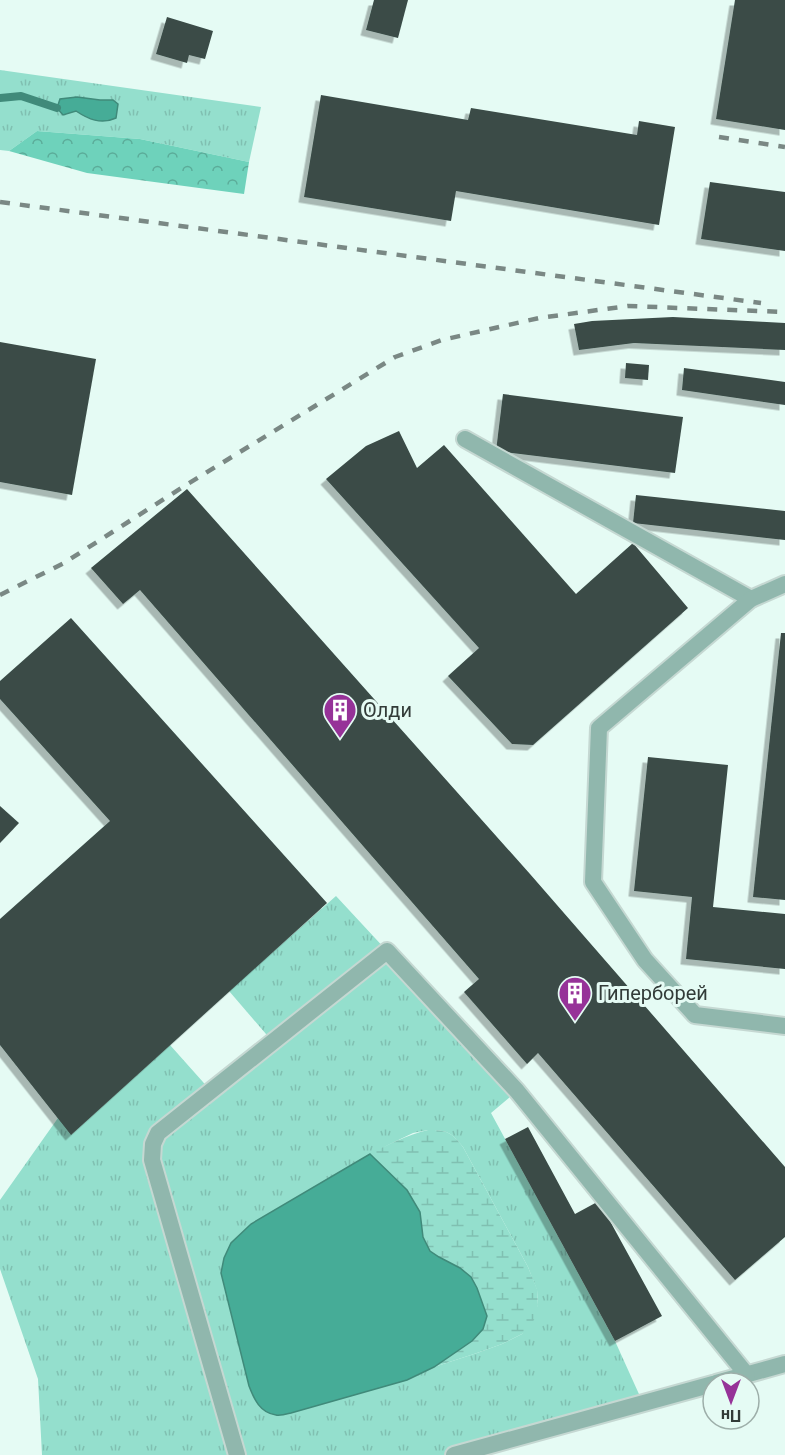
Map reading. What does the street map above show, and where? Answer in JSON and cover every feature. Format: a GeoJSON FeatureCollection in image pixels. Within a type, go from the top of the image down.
{"type":"FeatureCollection","features":[{"type":"Feature","properties":{"kind":"lane"},"geometry":{"type":"LineString","coordinates":[[465,440],[751,599]]}},
{"type":"Feature","properties":{"kind":"lane"},"geometry":{"type":"LineString","coordinates":[[785,584],[751,599],[599,728],[593,882],[645,960],[695,1015],[785,1026]]}},
{"type":"Feature","properties":{"kind":"lane"},"geometry":{"type":"LineString","coordinates":[[237,1455],[152,1160],[153,1144],[158,1133],[387,951],[517,1091],[744,1371]]}},
{"type":"Feature","properties":{"kind":"lane"},"geometry":{"type":"LineString","coordinates":[[761,1371],[785,1364]]}},
{"type":"Feature","properties":{"kind":"lane"},"geometry":{"type":"LineString","coordinates":[[465,1454],[701,1387]]}},
{"type":"Feature","properties":{"kind":"green space"},"geometry":{"type":"Polygon","coordinates":[[[0,70],[261,107],[249,162],[140,139],[37,131],[9,151],[0,150],[0,70]]]}},
{"type":"Feature","properties":{"kind":"green space"},"geometry":{"type":"Polygon","coordinates":[[[37,131],[140,139],[249,162],[244,194],[87,173],[9,151],[37,131]]]}},
{"type":"Feature","properties":{"kind":"green space"},"geometry":{"type":"Polygon","coordinates":[[[336,896],[517,1091],[491,1113],[615,1341],[643,1403],[454,1455],[42,1455],[38,1379],[0,1269],[0,1200],[58,1118],[72,1134],[170,1045],[211,1091],[272,1041],[229,991],[336,896]],[[428,1130],[413,1133],[388,1145],[251,1224],[407,1380],[434,1367],[502,1344],[522,1334],[538,1305],[537,1290],[528,1267],[463,1147],[444,1131],[428,1130]]]}},
{"type":"Feature","properties":{"kind":"green space"},"geometry":{"type":"Polygon","coordinates":[[[428,1130],[448,1133],[463,1147],[528,1267],[537,1289],[538,1305],[534,1320],[522,1334],[502,1344],[434,1367],[407,1352],[370,1154],[398,1140],[428,1130]]]}},
{"type":"Feature","properties":{"kind":"shaded area"},"geometry":{"type":"Polygon","coordinates":[[[77,97],[113,100],[118,104],[116,118],[105,121],[95,120],[76,111],[63,115],[57,108],[60,99],[77,97]]]}},
{"type":"Feature","properties":{"kind":"shaded area"},"geometry":{"type":"Polygon","coordinates":[[[370,1154],[407,1190],[420,1212],[423,1237],[430,1251],[471,1277],[487,1316],[483,1329],[472,1341],[434,1367],[407,1380],[288,1414],[270,1414],[258,1405],[249,1386],[221,1273],[224,1258],[231,1243],[251,1224],[370,1154]]]}},
{"type":"Feature","properties":{"kind":"building"},"geometry":{"type":"Polygon","coordinates":[[[374,0],[408,0],[398,38],[366,30],[374,0]]]}},
{"type":"Feature","properties":{"kind":"building"},"geometry":{"type":"Polygon","coordinates":[[[735,0],[785,0],[785,130],[716,119],[735,0]]]}},
{"type":"Feature","properties":{"kind":"building"},"geometry":{"type":"Polygon","coordinates":[[[167,17],[213,31],[205,59],[189,55],[187,63],[156,54],[167,17]]]}},
{"type":"Feature","properties":{"kind":"building"},"geometry":{"type":"Polygon","coordinates":[[[321,95],[468,120],[471,108],[637,135],[639,121],[675,127],[659,225],[456,191],[451,221],[304,197],[321,95]]]}},
{"type":"Feature","properties":{"kind":"building"},"geometry":{"type":"Polygon","coordinates":[[[710,182],[785,192],[785,251],[701,239],[710,182]]]}},
{"type":"Feature","properties":{"kind":"building"},"geometry":{"type":"Polygon","coordinates":[[[673,317],[785,323],[785,350],[634,343],[579,350],[574,324],[673,317]]]}},
{"type":"Feature","properties":{"kind":"building"},"geometry":{"type":"Polygon","coordinates":[[[0,342],[96,359],[72,495],[0,482],[0,342]]]}},
{"type":"Feature","properties":{"kind":"building"},"geometry":{"type":"Polygon","coordinates":[[[626,363],[649,365],[648,380],[625,378],[626,363]]]}},
{"type":"Feature","properties":{"kind":"building"},"geometry":{"type":"Polygon","coordinates":[[[684,368],[785,382],[785,405],[682,390],[684,368]]]}},
{"type":"Feature","properties":{"kind":"building"},"geometry":{"type":"Polygon","coordinates":[[[503,394],[683,417],[675,473],[496,451],[503,394]]]}},
{"type":"Feature","properties":{"kind":"building"},"geometry":{"type":"Polygon","coordinates":[[[399,431],[417,468],[444,445],[576,594],[633,543],[688,608],[533,745],[512,744],[448,676],[479,648],[326,479],[366,446],[399,431]]]}},
{"type":"Feature","properties":{"kind":"building"},"geometry":{"type":"Polygon","coordinates":[[[187,489],[530,874],[785,1167],[785,1237],[735,1280],[538,1053],[527,1064],[464,992],[479,979],[140,590],[123,604],[91,568],[187,489]]]}},
{"type":"Feature","properties":{"kind":"building"},"geometry":{"type":"Polygon","coordinates":[[[636,495],[785,511],[785,540],[633,523],[636,495]]]}},
{"type":"Feature","properties":{"kind":"building"},"geometry":{"type":"Polygon","coordinates":[[[71,618],[327,903],[71,1135],[0,1045],[0,919],[110,821],[0,699],[0,681],[71,618]]]}},
{"type":"Feature","properties":{"kind":"building"},"geometry":{"type":"Polygon","coordinates":[[[781,633],[785,633],[785,900],[753,897],[781,633]]]}},
{"type":"Feature","properties":{"kind":"building"},"geometry":{"type":"Polygon","coordinates":[[[648,757],[728,765],[713,907],[785,914],[785,969],[686,959],[692,897],[634,891],[648,757]]]}},
{"type":"Feature","properties":{"kind":"building"},"geometry":{"type":"Polygon","coordinates":[[[0,806],[19,823],[0,843],[0,806]]]}},
{"type":"Feature","properties":{"kind":"building"},"geometry":{"type":"Polygon","coordinates":[[[528,1127],[575,1214],[599,1201],[662,1316],[615,1341],[505,1139],[528,1127]]]}},
{"type":"Feature","properties":{"kind":"waterway"},"geometry":{"type":"LineString","coordinates":[[0,98],[21,96],[57,108]]}},
{"type":"Feature","properties":{"kind":"railway"},"geometry":{"type":"LineString","coordinates":[[719,137],[785,147]]}},
{"type":"Feature","properties":{"kind":"railway"},"geometry":{"type":"LineString","coordinates":[[0,202],[761,303]]}},
{"type":"Feature","properties":{"kind":"railway"},"geometry":{"type":"LineString","coordinates":[[0,595],[64,563],[395,357],[442,340],[539,318],[628,306],[785,312]]}},
{"type":"Feature","properties":{"kind":"place","name":"Олди"},"geometry":{"type":"Point","coordinates":[340,739]}},
{"type":"Feature","properties":{"kind":"place","name":"Гиперборей"},"geometry":{"type":"Point","coordinates":[575,1022]}}]}
